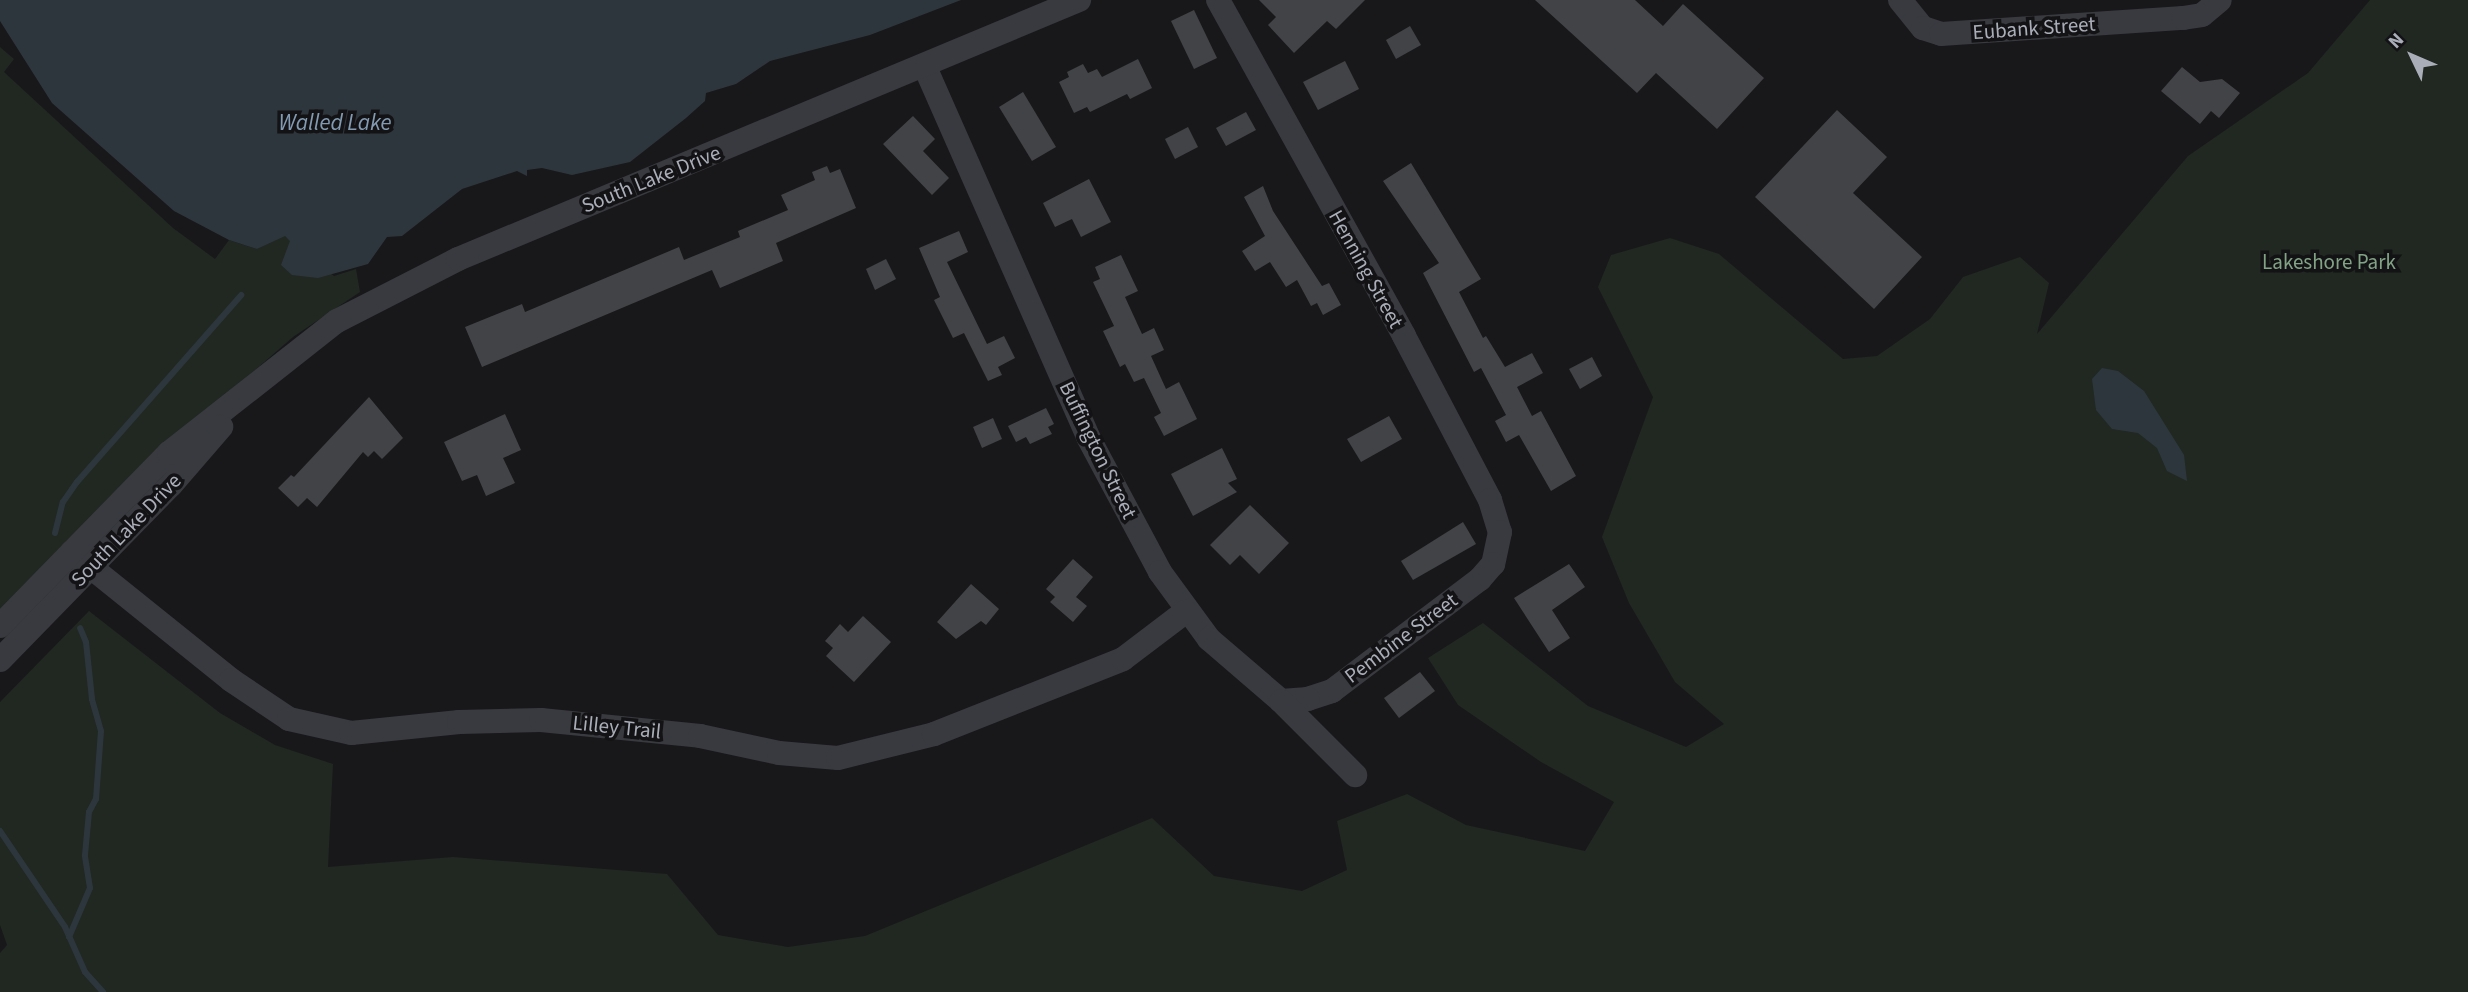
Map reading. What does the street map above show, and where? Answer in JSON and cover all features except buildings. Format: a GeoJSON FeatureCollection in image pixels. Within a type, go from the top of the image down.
{"type":"FeatureCollection","features":[{"type":"Feature","properties":{"kind":"street","name":"South Lake Drive"},"geometry":{"type":"LineString","coordinates":[[0,626],[171,485],[245,395],[337,321],[405,284],[1079,0]]}},
{"type":"Feature","properties":{"kind":"street","name":"Henning Street"},"geometry":{"type":"LineString","coordinates":[[1218,0],[1490,500],[1500,532],[1497,543]]}},
{"type":"Feature","properties":{"kind":"street","name":"Eubank Street"},"geometry":{"type":"LineString","coordinates":[[1900,0],[1923,28],[1941,34],[2183,18],[2217,4]]}},
{"type":"Feature","properties":{"kind":"street","name":"Buffington Street"},"geometry":{"type":"LineString","coordinates":[[925,67],[1088,437],[1185,612],[1241,670],[1281,701],[1355,775]]}},
{"type":"Feature","properties":{"kind":"street","name":"Pembine Street"},"geometry":{"type":"LineString","coordinates":[[1281,701],[1308,699],[1332,691],[1480,579],[1493,564],[1497,543]]}},
{"type":"Feature","properties":{"kind":"street","name":"South Lake Drive"},"geometry":{"type":"LineString","coordinates":[[0,660],[81,560]]}},
{"type":"Feature","properties":{"kind":"street","name":"Lilley Trail"},"geometry":{"type":"LineString","coordinates":[[81,560],[231,680],[289,719],[351,733],[459,722],[541,720],[700,736],[779,753],[838,758],[934,734],[1123,659],[1185,612]]}},
{"type":"Feature","properties":{"kind":"green space","name":"Lakeshore Park"},"geometry":{"type":"Polygon","coordinates":[[[2370,0],[2468,0],[2468,992],[0,992],[0,953],[7,945],[0,925],[0,702],[89,611],[220,713],[275,745],[333,764],[328,867],[453,857],[667,874],[718,935],[788,947],[865,936],[1152,818],[1214,876],[1302,891],[1347,870],[1337,821],[1407,794],[1466,825],[1585,851],[1614,802],[1541,762],[1458,705],[1428,658],[1483,623],[1588,706],[1686,747],[1724,724],[1675,682],[1629,603],[1602,537],[1653,397],[1598,287],[1611,255],[1670,238],[1719,254],[1843,359],[1877,356],[1930,319],[1963,277],[2020,257],[2049,283],[2037,334],[2188,156],[2308,73],[2370,0]]]}},
{"type":"Feature","properties":{"kind":"green space"},"geometry":{"type":"Polygon","coordinates":[[[0,47],[14,59],[4,72],[173,228],[215,259],[229,240],[257,249],[284,235],[334,276],[356,269],[360,292],[293,337],[169,445],[0,619],[0,47]]]}},
{"type":"Feature","properties":{"kind":"water","name":"Walled Lake"},"geometry":{"type":"Polygon","coordinates":[[[0,0],[961,0],[870,35],[770,61],[736,84],[706,93],[705,101],[630,162],[572,175],[542,168],[527,170],[527,176],[517,171],[462,189],[402,236],[387,237],[368,264],[318,278],[292,275],[281,265],[290,241],[285,236],[257,249],[229,240],[174,211],[52,103],[0,21],[0,0]]]}},
{"type":"Feature","properties":{"kind":"water"},"geometry":{"type":"Polygon","coordinates":[[[2102,368],[2118,371],[2144,391],[2184,455],[2187,481],[2167,471],[2157,448],[2138,433],[2112,429],[2096,410],[2092,379],[2102,368]]]}},
{"type":"Feature","properties":{"kind":"waterway"},"geometry":{"type":"LineString","coordinates":[[55,533],[63,502],[77,482],[241,295]]}},
{"type":"Feature","properties":{"kind":"waterway"},"geometry":{"type":"LineString","coordinates":[[69,937],[90,888],[85,855],[89,812],[96,799],[101,731],[92,699],[86,642],[80,628]]}},
{"type":"Feature","properties":{"kind":"waterway"},"geometry":{"type":"LineString","coordinates":[[0,831],[65,927],[85,972],[103,992]]}}]}
